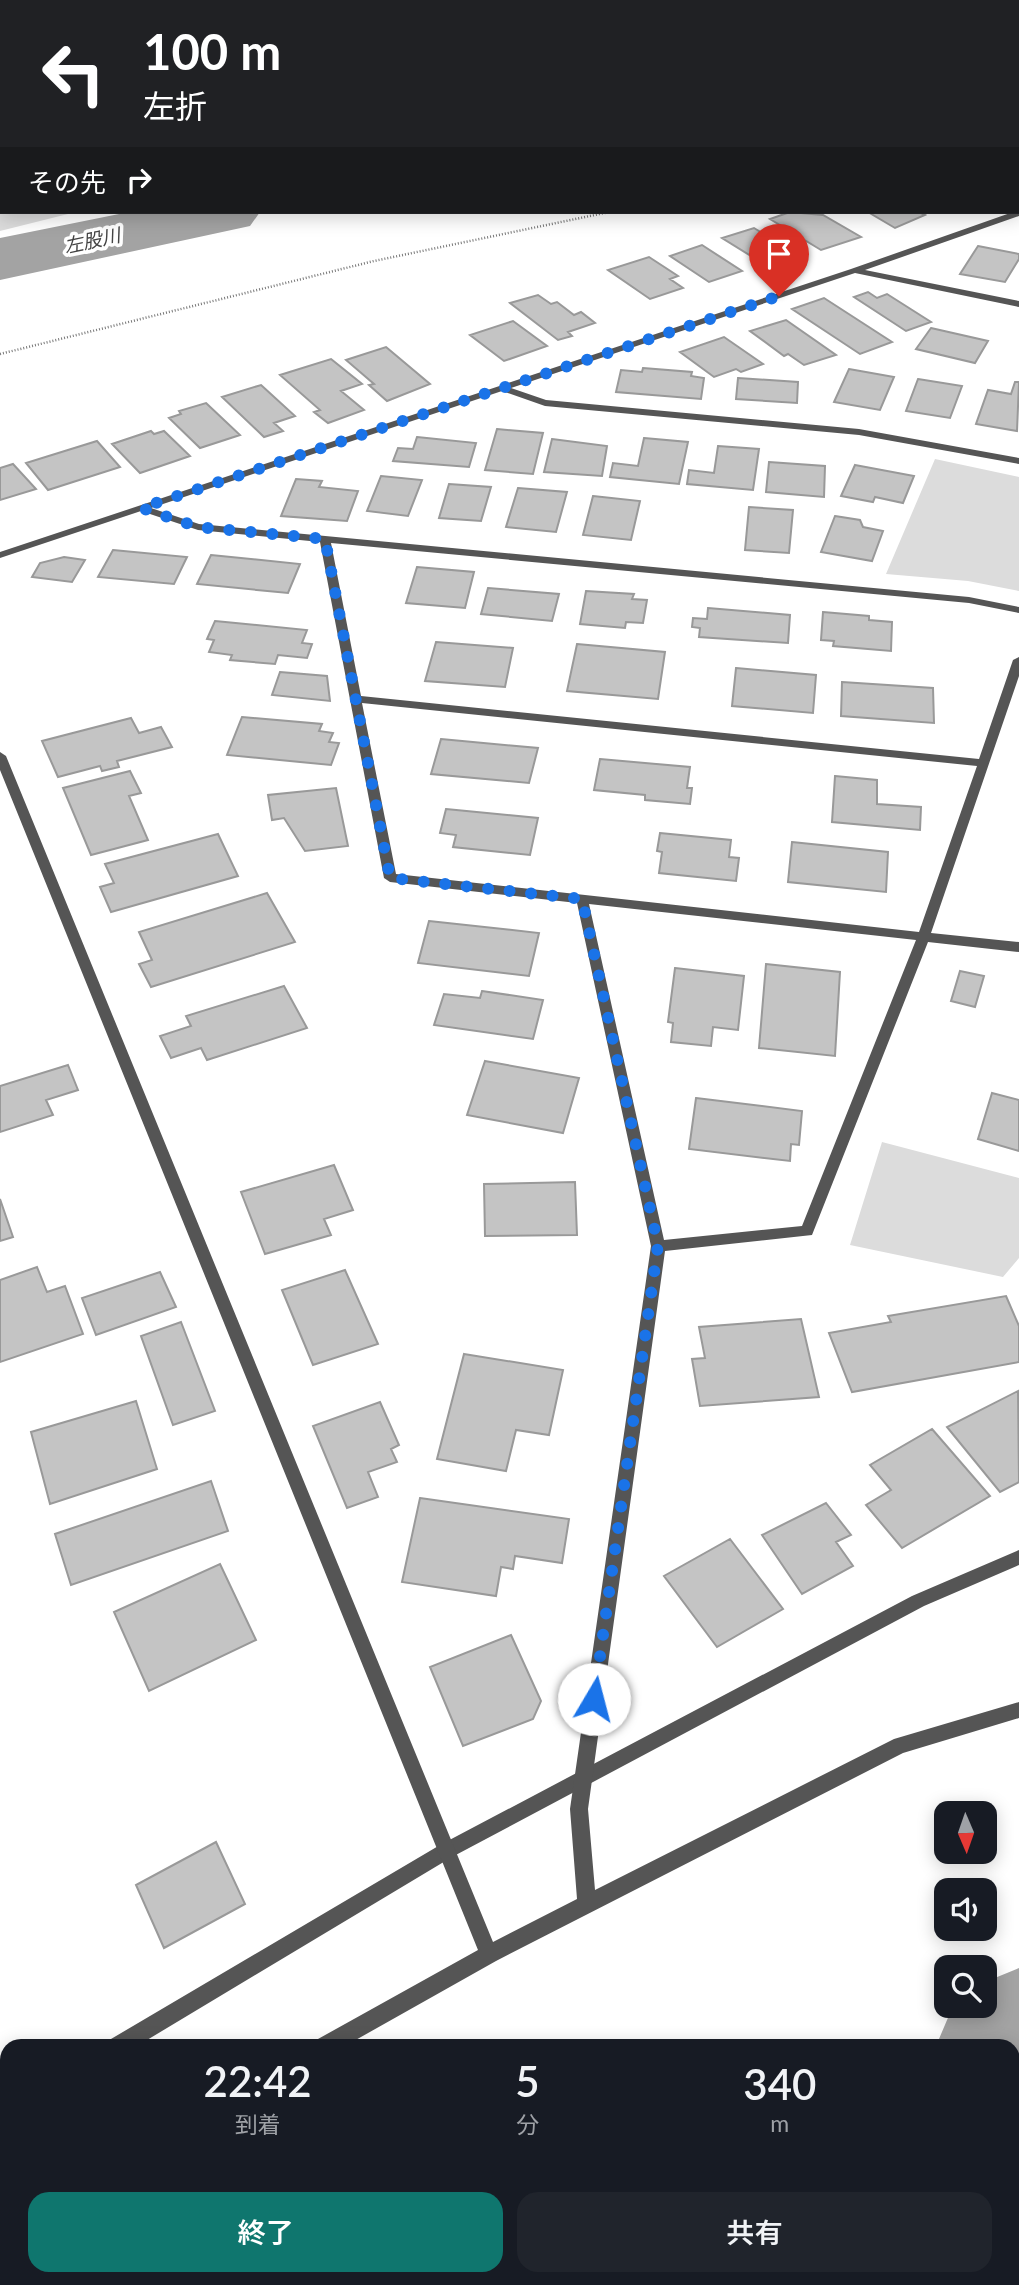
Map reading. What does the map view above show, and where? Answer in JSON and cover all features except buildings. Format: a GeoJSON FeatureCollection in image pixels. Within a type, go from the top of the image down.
{"type":"FeatureCollection","features":[{"type":"Feature","properties":{"kind":"street"},"geometry":{"type":"LineString","coordinates":[[0,555],[854,271],[1016,214]]}},
{"type":"Feature","properties":{"kind":"street"},"geometry":{"type":"LineString","coordinates":[[854,271],[1019,304]]}},
{"type":"Feature","properties":{"kind":"street"},"geometry":{"type":"LineString","coordinates":[[502,388],[545,402],[859,432],[1019,461]]}},
{"type":"Feature","properties":{"kind":"street"},"geometry":{"type":"LineString","coordinates":[[141,508],[198,527],[969,600],[1019,610]]}},
{"type":"Feature","properties":{"kind":"street"},"geometry":{"type":"LineString","coordinates":[[325,539],[390,878],[1019,947]]}},
{"type":"Feature","properties":{"kind":"street"},"geometry":{"type":"LineString","coordinates":[[658,1245],[807,1231],[924,936],[1019,660]]}},
{"type":"Feature","properties":{"kind":"street"},"geometry":{"type":"LineString","coordinates":[[356,699],[984,763]]}},
{"type":"Feature","properties":{"kind":"street"},"geometry":{"type":"LineString","coordinates":[[0,756],[489,1954]]}},
{"type":"Feature","properties":{"kind":"street"},"geometry":{"type":"LineString","coordinates":[[582,899],[658,1245],[579,1809],[587,1903]]}},
{"type":"Feature","properties":{"kind":"street"},"geometry":{"type":"LineString","coordinates":[[130,2039],[446,1851],[918,1601],[1019,1558]]}},
{"type":"Feature","properties":{"kind":"street"},"geometry":{"type":"LineString","coordinates":[[338,2039],[489,1954],[900,1745],[1019,1710]]}},
{"type":"Feature","properties":{"kind":"path"},"geometry":{"type":"LineString","coordinates":[[0,354],[374,261],[599,214]]}},
{"type":"Feature","properties":{"kind":"shaded area"},"geometry":{"type":"Polygon","coordinates":[[[0,214],[68,214],[0,231],[0,214]]]}},
{"type":"Feature","properties":{"kind":"shaded area"},"geometry":{"type":"Polygon","coordinates":[[[935,459],[1019,477],[1019,591],[968,581],[886,574],[935,459]]]}},
{"type":"Feature","properties":{"kind":"shaded area"},"geometry":{"type":"Polygon","coordinates":[[[882,1142],[1019,1178],[1019,1258],[1003,1277],[850,1245],[882,1142]]]}},
{"type":"Feature","properties":{"kind":"waterway","name":"左股川"},"geometry":{"type":"LineString","coordinates":[[0,259],[216,214]]}},
{"type":"Feature","properties":{"kind":"route"},"geometry":{"type":"LineString","coordinates":[[594,1699],[658,1245],[582,899],[390,878],[325,539],[198,527],[141,508],[779,296]]}}]}
